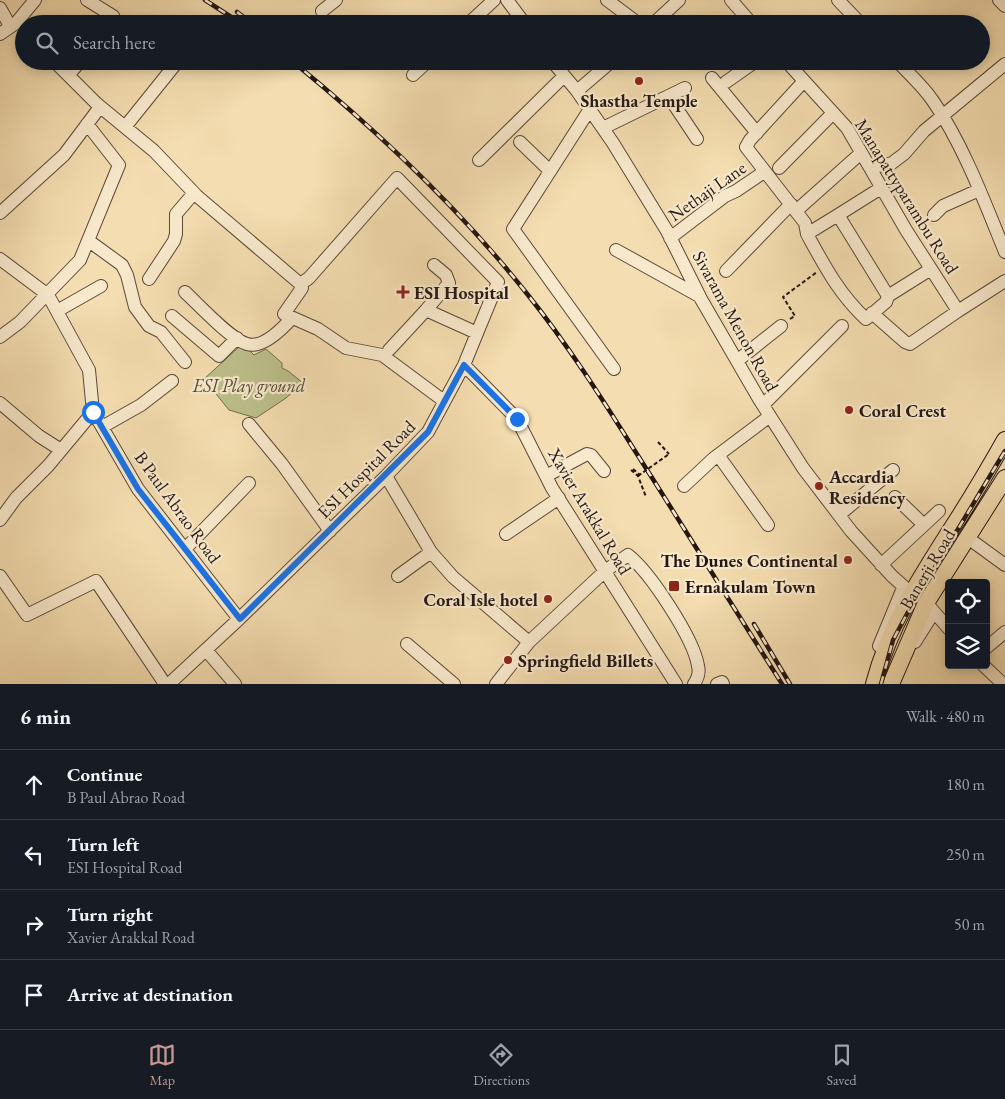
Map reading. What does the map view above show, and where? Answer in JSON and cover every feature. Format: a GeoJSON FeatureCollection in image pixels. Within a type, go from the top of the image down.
{"type":"FeatureCollection","features":[{"type":"Feature","properties":{"kind":"main road","name":"Banerji Road"},"geometry":{"type":"LineString","coordinates":[[874,684],[907,591],[976,492],[1005,440]]}},
{"type":"Feature","properties":{"kind":"main road","name":"Banerji Road"},"geometry":{"type":"LineString","coordinates":[[891,684],[968,538],[1005,478]]}},
{"type":"Feature","properties":{"kind":"street"},"geometry":{"type":"LineString","coordinates":[[23,15],[35,0]]}},
{"type":"Feature","properties":{"kind":"street"},"geometry":{"type":"LineString","coordinates":[[87,0],[111,15]]}},
{"type":"Feature","properties":{"kind":"street"},"geometry":{"type":"LineString","coordinates":[[322,11],[336,0]]}},
{"type":"Feature","properties":{"kind":"street"},"geometry":{"type":"LineString","coordinates":[[478,15],[494,0]]}},
{"type":"Feature","properties":{"kind":"street"},"geometry":{"type":"LineString","coordinates":[[507,0],[518,15]]}},
{"type":"Feature","properties":{"kind":"street"},"geometry":{"type":"LineString","coordinates":[[607,0],[627,15]]}},
{"type":"Feature","properties":{"kind":"street"},"geometry":{"type":"LineString","coordinates":[[663,15],[679,0]]}},
{"type":"Feature","properties":{"kind":"street"},"geometry":{"type":"LineString","coordinates":[[731,0],[744,15]]}},
{"type":"Feature","properties":{"kind":"street"},"geometry":{"type":"LineString","coordinates":[[838,0],[852,15]]}},
{"type":"Feature","properties":{"kind":"street"},"geometry":{"type":"LineString","coordinates":[[999,0],[1005,6]]}},
{"type":"Feature","properties":{"kind":"street"},"geometry":{"type":"LineString","coordinates":[[0,8],[13,28]]}},
{"type":"Feature","properties":{"kind":"street"},"geometry":{"type":"LineString","coordinates":[[870,168],[892,163],[924,131],[1005,64]]}},
{"type":"Feature","properties":{"kind":"street"},"geometry":{"type":"LineString","coordinates":[[63,70],[100,107],[154,151],[194,193],[176,214],[174,241],[149,279]]}},
{"type":"Feature","properties":{"kind":"street"},"geometry":{"type":"LineString","coordinates":[[68,75],[73,70]]}},
{"type":"Feature","properties":{"kind":"street"},"geometry":{"type":"LineString","coordinates":[[125,127],[171,70]]}},
{"type":"Feature","properties":{"kind":"street"},"geometry":{"type":"LineString","coordinates":[[413,75],[418,70]]}},
{"type":"Feature","properties":{"kind":"street","name":"Sivarama Menon Road"},"geometry":{"type":"LineString","coordinates":[[559,70],[603,128],[670,238],[737,361],[803,468],[881,565],[907,591]]}},
{"type":"Feature","properties":{"kind":"street"},"geometry":{"type":"LineString","coordinates":[[577,92],[602,70]]}},
{"type":"Feature","properties":{"kind":"street"},"geometry":{"type":"LineString","coordinates":[[726,82],[743,70]]}},
{"type":"Feature","properties":{"kind":"street","name":"Manapattyparambu Road"},"geometry":{"type":"LineString","coordinates":[[794,70],[847,128],[881,188],[958,311]]}},
{"type":"Feature","properties":{"kind":"street"},"geometry":{"type":"LineString","coordinates":[[905,70],[932,99],[942,116],[979,190],[1005,252]]}},
{"type":"Feature","properties":{"kind":"street"},"geometry":{"type":"LineString","coordinates":[[479,160],[564,77]]}},
{"type":"Feature","properties":{"kind":"street"},"geometry":{"type":"LineString","coordinates":[[712,78],[757,133]]}},
{"type":"Feature","properties":{"kind":"street"},"geometry":{"type":"LineString","coordinates":[[804,81],[746,147],[806,223],[807,234],[848,302],[866,319],[886,302],[888,296],[931,269]]}},
{"type":"Feature","properties":{"kind":"street"},"geometry":{"type":"LineString","coordinates":[[603,128],[685,88]]}},
{"type":"Feature","properties":{"kind":"street"},"geometry":{"type":"LineString","coordinates":[[669,97],[697,139]]}},
{"type":"Feature","properties":{"kind":"street"},"geometry":{"type":"LineString","coordinates":[[0,213],[64,155],[100,107]]}},
{"type":"Feature","properties":{"kind":"street"},"geometry":{"type":"LineString","coordinates":[[590,110],[513,229],[614,369]]}},
{"type":"Feature","properties":{"kind":"street"},"geometry":{"type":"LineString","coordinates":[[779,168],[833,113]]}},
{"type":"Feature","properties":{"kind":"street"},"geometry":{"type":"LineString","coordinates":[[0,337],[20,322],[48,295],[80,260],[89,241],[120,165],[87,124]]}},
{"type":"Feature","properties":{"kind":"street"},"geometry":{"type":"LineString","coordinates":[[520,142],[550,171]]}},
{"type":"Feature","properties":{"kind":"street"},"geometry":{"type":"LineString","coordinates":[[726,271],[794,207],[861,153]]}},
{"type":"Feature","properties":{"kind":"street","name":"Nethaji Lane"},"geometry":{"type":"LineString","coordinates":[[670,238],[724,196],[736,192],[764,172]]}},
{"type":"Feature","properties":{"kind":"street","name":"ESI Hospital Road"},"geometry":{"type":"LineString","coordinates":[[169,684],[240,619],[386,476],[428,432],[464,365],[498,282],[397,178],[309,278],[302,283],[250,243],[194,193]]}},
{"type":"Feature","properties":{"kind":"street"},"geometry":{"type":"LineString","coordinates":[[807,234],[881,188]]}},
{"type":"Feature","properties":{"kind":"street"},"geometry":{"type":"LineString","coordinates":[[934,215],[942,206],[979,190]]}},
{"type":"Feature","properties":{"kind":"street"},"geometry":{"type":"LineString","coordinates":[[838,215],[888,296]]}},
{"type":"Feature","properties":{"kind":"street"},"geometry":{"type":"LineString","coordinates":[[89,241],[122,265],[127,275],[135,307],[150,326],[161,332],[185,362]]}},
{"type":"Feature","properties":{"kind":"street"},"geometry":{"type":"LineString","coordinates":[[616,250],[700,296]]}},
{"type":"Feature","properties":{"kind":"street"},"geometry":{"type":"LineString","coordinates":[[0,259],[48,295],[89,370],[93,412],[61,450],[16,498],[0,520]]}},
{"type":"Feature","properties":{"kind":"street"},"geometry":{"type":"LineString","coordinates":[[389,350],[449,283],[446,275],[434,265]]}},
{"type":"Feature","properties":{"kind":"street"},"geometry":{"type":"LineString","coordinates":[[872,313],[904,342],[910,344],[1005,282]]}},
{"type":"Feature","properties":{"kind":"street"},"geometry":{"type":"LineString","coordinates":[[57,311],[101,286]]}},
{"type":"Feature","properties":{"kind":"street"},"geometry":{"type":"LineString","coordinates":[[302,288],[284,314],[318,329],[346,348],[382,355],[444,401]]}},
{"type":"Feature","properties":{"kind":"street"},"geometry":{"type":"LineString","coordinates":[[185,292],[237,338],[248,345],[257,344],[275,334],[292,318]]}},
{"type":"Feature","properties":{"kind":"street"},"geometry":{"type":"LineString","coordinates":[[426,310],[477,333]]}},
{"type":"Feature","properties":{"kind":"street"},"geometry":{"type":"LineString","coordinates":[[172,316],[219,356],[237,338]]}},
{"type":"Feature","properties":{"kind":"street"},"geometry":{"type":"LineString","coordinates":[[737,361],[781,326]]}},
{"type":"Feature","properties":{"kind":"street"},"geometry":{"type":"LineString","coordinates":[[684,486],[767,411],[842,326]]}},
{"type":"Feature","properties":{"kind":"street","name":"Xavier Arakkal Road"},"geometry":{"type":"LineString","coordinates":[[464,365],[517,419],[559,498],[676,684]]}},
{"type":"Feature","properties":{"kind":"street"},"geometry":{"type":"LineString","coordinates":[[102,427],[141,406],[172,381]]}},
{"type":"Feature","properties":{"kind":"street"},"geometry":{"type":"LineString","coordinates":[[0,402],[39,436],[61,450]]}},
{"type":"Feature","properties":{"kind":"street","name":"B Paul Abrao Road"},"geometry":{"type":"LineString","coordinates":[[93,412],[138,489],[240,619]]}},
{"type":"Feature","properties":{"kind":"street"},"geometry":{"type":"LineString","coordinates":[[249,424],[282,464],[330,531]]}},
{"type":"Feature","properties":{"kind":"street"},"geometry":{"type":"LineString","coordinates":[[546,476],[587,454],[591,455],[604,471]]}},
{"type":"Feature","properties":{"kind":"street"},"geometry":{"type":"LineString","coordinates":[[718,455],[768,525]]}},
{"type":"Feature","properties":{"kind":"street"},"geometry":{"type":"LineString","coordinates":[[839,515],[893,470]]}},
{"type":"Feature","properties":{"kind":"street"},"geometry":{"type":"LineString","coordinates":[[386,476],[431,552],[453,576],[529,642]]}},
{"type":"Feature","properties":{"kind":"street"},"geometry":{"type":"LineString","coordinates":[[185,549],[248,484]]}},
{"type":"Feature","properties":{"kind":"street"},"geometry":{"type":"LineString","coordinates":[[896,497],[924,525]]}},
{"type":"Feature","properties":{"kind":"street"},"geometry":{"type":"LineString","coordinates":[[506,534],[559,498]]}},
{"type":"Feature","properties":{"kind":"street"},"geometry":{"type":"LineString","coordinates":[[881,565],[939,511]]}},
{"type":"Feature","properties":{"kind":"street"},"geometry":{"type":"LineString","coordinates":[[968,538],[1005,564]]}},
{"type":"Feature","properties":{"kind":"street"},"geometry":{"type":"LineString","coordinates":[[398,576],[431,552]]}},
{"type":"Feature","properties":{"kind":"street"},"geometry":{"type":"LineString","coordinates":[[496,684],[529,642],[605,571],[628,555],[669,606],[691,644],[698,666],[698,678],[694,684]]}},
{"type":"Feature","properties":{"kind":"street"},"geometry":{"type":"LineString","coordinates":[[0,576],[27,615],[96,581],[165,684]]}},
{"type":"Feature","properties":{"kind":"street","name":"Banerji Road"},"geometry":{"type":"LineString","coordinates":[[867,684],[885,629],[907,591]]}},
{"type":"Feature","properties":{"kind":"street"},"geometry":{"type":"LineString","coordinates":[[900,684],[930,608],[945,625]]}},
{"type":"Feature","properties":{"kind":"street"},"geometry":{"type":"LineString","coordinates":[[990,645],[1005,632]]}},
{"type":"Feature","properties":{"kind":"street"},"geometry":{"type":"LineString","coordinates":[[407,644],[454,684]]}},
{"type":"Feature","properties":{"kind":"street"},"geometry":{"type":"LineString","coordinates":[[206,650],[235,684]]}},
{"type":"Feature","properties":{"kind":"street"},"geometry":{"type":"LineString","coordinates":[[987,669],[1003,684]]}},
{"type":"Feature","properties":{"kind":"street"},"geometry":{"type":"LineString","coordinates":[[718,684],[722,682],[723,684]]}},
{"type":"Feature","properties":{"kind":"path"},"geometry":{"type":"LineString","coordinates":[[781,326],[794,316],[783,297],[825,266]]}},
{"type":"Feature","properties":{"kind":"path"},"geometry":{"type":"LineString","coordinates":[[639,475],[670,454],[658,442]]}},
{"type":"Feature","properties":{"kind":"path"},"geometry":{"type":"LineString","coordinates":[[632,470],[639,475],[646,497]]}},
{"type":"Feature","properties":{"kind":"green space","name":"ESI Play ground"},"geometry":{"type":"Polygon","coordinates":[[[239,347],[249,350],[254,355],[266,349],[282,363],[282,368],[303,383],[286,398],[256,418],[229,410],[204,379],[239,347]]]}},
{"type":"Feature","properties":{"kind":"railway"},"geometry":{"type":"LineString","coordinates":[[205,0],[228,15]]}},
{"type":"Feature","properties":{"kind":"railway"},"geometry":{"type":"LineString","coordinates":[[237,12],[241,15]]}},
{"type":"Feature","properties":{"kind":"railway"},"geometry":{"type":"LineString","coordinates":[[303,70],[386,143],[446,201],[502,263],[546,318],[595,388],[782,684]]}},
{"type":"Feature","properties":{"kind":"railway"},"geometry":{"type":"LineString","coordinates":[[881,684],[893,640],[1005,451]]}},
{"type":"Feature","properties":{"kind":"railway"},"geometry":{"type":"LineString","coordinates":[[754,624],[790,684]]}},
{"type":"Feature","properties":{"kind":"place","name":"Shastha Temple"},"geometry":{"type":"Point","coordinates":[639,81]}},
{"type":"Feature","properties":{"kind":"place","name":"ESI Hospital"},"geometry":{"type":"Point","coordinates":[403,292]}},
{"type":"Feature","properties":{"kind":"place","name":"Coral Crest"},"geometry":{"type":"Point","coordinates":[849,410]}},
{"type":"Feature","properties":{"kind":"place","name":"Accardia Residency"},"geometry":{"type":"Point","coordinates":[819,486]}},
{"type":"Feature","properties":{"kind":"place","name":"The Dunes Continental"},"geometry":{"type":"Point","coordinates":[848,560]}},
{"type":"Feature","properties":{"kind":"place","name":"Ernakulam Town"},"geometry":{"type":"Point","coordinates":[674,586]}},
{"type":"Feature","properties":{"kind":"place","name":"Coral Isle hotel"},"geometry":{"type":"Point","coordinates":[548,599]}},
{"type":"Feature","properties":{"kind":"place","name":"Springfield Billets"},"geometry":{"type":"Point","coordinates":[508,660]}},
{"type":"Feature","properties":{"kind":"route"},"geometry":{"type":"LineString","coordinates":[[93,412],[138,489],[240,619],[386,476],[428,432],[464,365],[517,419]]}}]}
